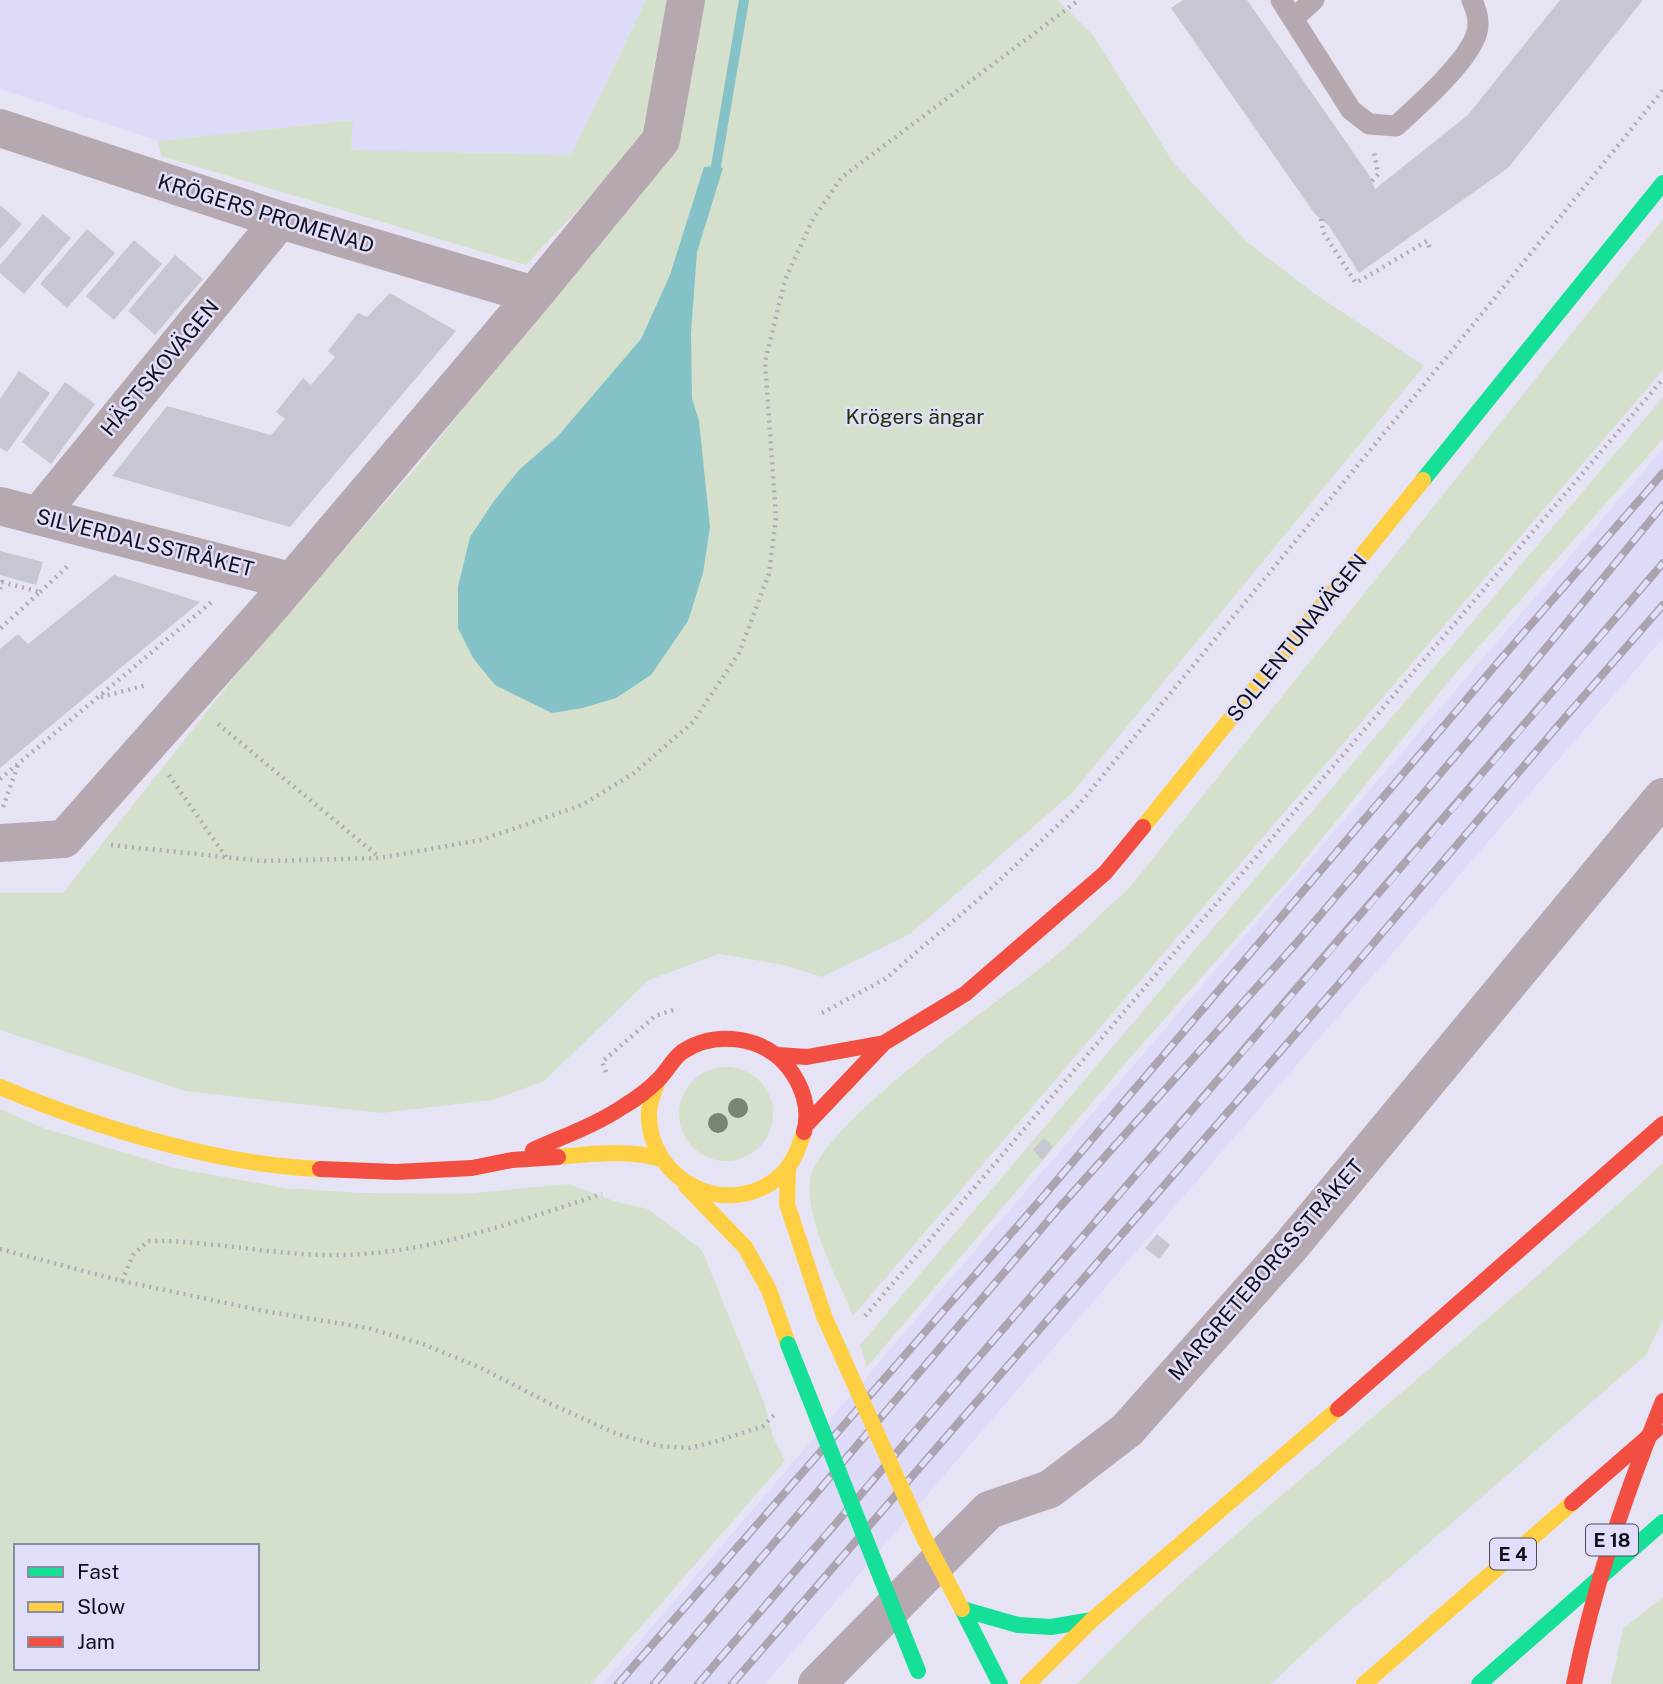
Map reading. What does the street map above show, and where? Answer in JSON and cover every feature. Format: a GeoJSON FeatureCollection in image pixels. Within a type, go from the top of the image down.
{"type":"FeatureCollection","features":[{"type":"Feature","properties":{"kind":"main road","name":"SOLLENTUNAVÄGEN"},"geometry":{"type":"LineString","coordinates":[[807,1124],[884,1043],[965,994],[1105,873],[1663,183]]}},
{"type":"Feature","properties":{"kind":"main road","name":"SOLLENTUNAVÄGEN"},"geometry":{"type":"LineString","coordinates":[[512,1160],[620,1109],[658,1080],[675,1058],[699,1043],[727,1037],[754,1042],[778,1055],[796,1076],[805,1099],[807,1124],[801,1149],[788,1170],[769,1185],[747,1194],[723,1196],[701,1191],[679,1180],[661,1159],[651,1134],[650,1106],[658,1080]]}},
{"type":"Feature","properties":{"kind":"main road","name":"SOLLENTUNAVÄGEN"},"geometry":{"type":"LineString","coordinates":[[778,1055],[807,1057],[884,1043]]}},
{"type":"Feature","properties":{"kind":"main road","name":"SOLLENTUNAVÄGEN"},"geometry":{"type":"LineString","coordinates":[[0,1087],[57,1111],[201,1153],[302,1168],[396,1172],[472,1168],[512,1160],[622,1152],[640,1153],[661,1159]]}},
{"type":"Feature","properties":{"kind":"main road"},"geometry":{"type":"LineString","coordinates":[[1028,1684],[1092,1620],[1406,1351],[1663,1124]]}},
{"type":"Feature","properties":{"kind":"main road"},"geometry":{"type":"LineString","coordinates":[[788,1170],[787,1204],[824,1316],[922,1534],[1000,1684]]}},
{"type":"Feature","properties":{"kind":"main road"},"geometry":{"type":"LineString","coordinates":[[679,1180],[745,1247],[769,1290],[921,1678]]}},
{"type":"Feature","properties":{"kind":"main road","name":"E 18"},"geometry":{"type":"LineString","coordinates":[[1574,1684],[1582,1642],[1626,1494],[1663,1401]]}},
{"type":"Feature","properties":{"kind":"main road","name":"E 4"},"geometry":{"type":"LineString","coordinates":[[1364,1684],[1663,1424]]}},
{"type":"Feature","properties":{"kind":"main road"},"geometry":{"type":"LineString","coordinates":[[1479,1684],[1663,1522]]}},
{"type":"Feature","properties":{"kind":"main road"},"geometry":{"type":"LineString","coordinates":[[962,1609],[1018,1625],[1051,1627],[1092,1620]]}},
{"type":"Feature","properties":{"kind":"street"},"geometry":{"type":"LineString","coordinates":[[0,843],[64,839],[280,594],[534,295],[661,140],[686,0]]}},
{"type":"Feature","properties":{"kind":"street","name":"KRÖGERS PROMENAD"},"geometry":{"type":"LineString","coordinates":[[0,128],[280,220],[534,295]]}},
{"type":"Feature","properties":{"kind":"street","name":"HÄSTSKOVÄGEN"},"geometry":{"type":"LineString","coordinates":[[38,516],[280,220]]}},
{"type":"Feature","properties":{"kind":"street","name":"SILVERDALSSTRÅKET"},"geometry":{"type":"LineString","coordinates":[[0,506],[280,594]]}},
{"type":"Feature","properties":{"kind":"street","name":"MARGRETEBORGSSTRÅKET"},"geometry":{"type":"LineString","coordinates":[[817,1684],[989,1510],[1050,1489],[1127,1430],[1290,1247],[1663,797]]}},
{"type":"Feature","properties":{"kind":"lane"},"geometry":{"type":"LineString","coordinates":[[1280,0],[1294,18],[1350,110],[1369,124],[1396,126],[1467,54],[1477,32],[1478,13],[1472,0]]}},
{"type":"Feature","properties":{"kind":"lane"},"geometry":{"type":"LineString","coordinates":[[1294,18],[1314,0]]}},
{"type":"Feature","properties":{"kind":"path"},"geometry":{"type":"LineString","coordinates":[[64,839],[262,861],[379,858],[481,840],[582,805],[634,773],[693,722],[739,653],[769,574],[776,518],[765,362],[785,280],[813,219],[842,177],[1079,0]]}},
{"type":"Feature","properties":{"kind":"path"},"geometry":{"type":"LineString","coordinates":[[815,1017],[885,979],[986,893],[1077,807],[1663,90]]}},
{"type":"Feature","properties":{"kind":"path"},"geometry":{"type":"LineString","coordinates":[[1321,219],[1323,232],[1356,283],[1427,240],[1431,251]]}},
{"type":"Feature","properties":{"kind":"path"},"geometry":{"type":"LineString","coordinates":[[0,629],[79,555]]}},
{"type":"Feature","properties":{"kind":"path"},"geometry":{"type":"LineString","coordinates":[[0,589],[2,582],[40,592]]}},
{"type":"Feature","properties":{"kind":"path"},"geometry":{"type":"LineString","coordinates":[[0,779],[221,594],[280,594]]}},
{"type":"Feature","properties":{"kind":"path"},"geometry":{"type":"LineString","coordinates":[[188,699],[379,858]]}},
{"type":"Feature","properties":{"kind":"path"},"geometry":{"type":"LineString","coordinates":[[148,744],[227,858]]}},
{"type":"Feature","properties":{"kind":"path"},"geometry":{"type":"LineString","coordinates":[[0,816],[18,764]]}},
{"type":"Feature","properties":{"kind":"path"},"geometry":{"type":"LineString","coordinates":[[606,1071],[602,1062],[655,1016],[680,1008]]}},
{"type":"Feature","properties":{"kind":"path"},"geometry":{"type":"LineString","coordinates":[[122,1281],[132,1255],[148,1241],[254,1251],[340,1255],[404,1248],[472,1234],[611,1192]]}},
{"type":"Feature","properties":{"kind":"shaded area"},"geometry":{"type":"Polygon","coordinates":[[[0,0],[646,0],[571,155],[351,150],[352,120],[158,141],[0,89],[0,0]]]}},
{"type":"Feature","properties":{"kind":"shaded area"},"geometry":{"type":"Polygon","coordinates":[[[704,167],[723,168],[697,252],[691,333],[692,398],[699,421],[710,527],[703,573],[688,621],[651,675],[616,698],[583,708],[552,713],[495,685],[473,658],[458,628],[458,587],[470,537],[520,469],[558,436],[641,339],[670,275],[704,167]]]}},
{"type":"Feature","properties":{"kind":"shaded area"},"geometry":{"type":"Polygon","coordinates":[[[1663,448],[1663,638],[765,1684],[603,1684],[1663,448]]]}},
{"type":"Feature","properties":{"kind":"green space"},"geometry":{"type":"Polygon","coordinates":[[[646,0],[669,0],[646,137],[526,265],[161,156],[158,141],[353,120],[351,150],[571,155],[646,0]]]}},
{"type":"Feature","properties":{"kind":"green space","name":"Krögers ängar"},"geometry":{"type":"Polygon","coordinates":[[[695,0],[1058,0],[1092,34],[1173,162],[1247,242],[1315,294],[1424,366],[1072,793],[910,934],[822,977],[784,965],[719,954],[649,980],[544,1081],[493,1100],[381,1113],[185,1091],[0,1030],[0,893],[63,893],[255,651],[425,457],[671,143],[695,0]]]}},
{"type":"Feature","properties":{"kind":"green space"},"geometry":{"type":"Polygon","coordinates":[[[1663,219],[1663,370],[853,1316],[824,1250],[813,1215],[810,1181],[820,1158],[842,1130],[874,1099],[1054,957],[1130,887],[1663,219]]]}},
{"type":"Feature","properties":{"kind":"green space"},"geometry":{"type":"Polygon","coordinates":[[[1663,397],[1663,439],[1458,670],[1295,872],[1129,1059],[867,1367],[860,1345],[1663,397]]]}},
{"type":"Feature","properties":{"kind":"green space"},"geometry":{"type":"Polygon","coordinates":[[[726,1067],[744,1071],[759,1081],[769,1096],[773,1114],[769,1132],[759,1147],[744,1157],[726,1161],[708,1157],[693,1147],[683,1132],[679,1114],[683,1096],[693,1081],[708,1071],[726,1067]]]}},
{"type":"Feature","properties":{"kind":"green space"},"geometry":{"type":"Polygon","coordinates":[[[0,1109],[43,1128],[175,1168],[285,1188],[361,1193],[463,1194],[568,1184],[614,1201],[648,1209],[702,1250],[765,1405],[773,1437],[785,1461],[591,1684],[0,1684],[0,1109]]]}},
{"type":"Feature","properties":{"kind":"green space"},"geometry":{"type":"Polygon","coordinates":[[[1663,1163],[1663,1319],[1646,1355],[1334,1625],[1271,1684],[1077,1684],[1137,1624],[1200,1567],[1539,1275],[1663,1163]]]}},
{"type":"Feature","properties":{"kind":"green space"},"geometry":{"type":"Polygon","coordinates":[[[1663,1597],[1663,1684],[1611,1684],[1623,1629],[1663,1597]]]}},
{"type":"Feature","properties":{"kind":"building"},"geometry":{"type":"Polygon","coordinates":[[[1183,0],[1247,0],[1369,175],[1375,189],[1468,115],[1560,0],[1643,0],[1508,168],[1359,273],[1329,226],[1315,214],[1171,8],[1183,0]]]}},
{"type":"Feature","properties":{"kind":"building"},"geometry":{"type":"Polygon","coordinates":[[[0,205],[22,224],[0,249],[0,205]]]}},
{"type":"Feature","properties":{"kind":"building"},"geometry":{"type":"Polygon","coordinates":[[[43,214],[71,238],[24,294],[0,273],[0,265],[43,214]]]}},
{"type":"Feature","properties":{"kind":"building"},"geometry":{"type":"Polygon","coordinates":[[[87,229],[115,253],[67,308],[40,284],[87,229]]]}},
{"type":"Feature","properties":{"kind":"building"},"geometry":{"type":"Polygon","coordinates":[[[134,240],[162,264],[114,320],[86,296],[134,240]]]}},
{"type":"Feature","properties":{"kind":"building"},"geometry":{"type":"Polygon","coordinates":[[[175,255],[203,279],[155,335],[128,311],[175,255]]]}},
{"type":"Feature","properties":{"kind":"building"},"geometry":{"type":"Polygon","coordinates":[[[390,293],[456,331],[290,527],[112,476],[167,406],[271,435],[285,419],[276,412],[303,378],[311,385],[335,357],[328,351],[358,313],[367,317],[390,293]]]}},
{"type":"Feature","properties":{"kind":"building"},"geometry":{"type":"Polygon","coordinates":[[[19,371],[50,393],[7,452],[0,448],[0,399],[19,371]]]}},
{"type":"Feature","properties":{"kind":"building"},"geometry":{"type":"Polygon","coordinates":[[[65,382],[95,404],[51,464],[22,442],[65,382]]]}},
{"type":"Feature","properties":{"kind":"building"},"geometry":{"type":"Polygon","coordinates":[[[0,551],[43,562],[36,585],[0,575],[0,551]]]}},
{"type":"Feature","properties":{"kind":"building"},"geometry":{"type":"Polygon","coordinates":[[[114,575],[200,602],[0,768],[0,649],[18,634],[28,644],[114,575]]]}},
{"type":"Feature","properties":{"kind":"building"},"geometry":{"type":"Polygon","coordinates":[[[1044,1138],[1053,1147],[1042,1160],[1033,1150],[1044,1138]]]}},
{"type":"Feature","properties":{"kind":"building"},"geometry":{"type":"Polygon","coordinates":[[[1157,1234],[1170,1245],[1159,1259],[1145,1248],[1157,1234]]]}},
{"type":"Feature","properties":{"kind":"waterway"},"geometry":{"type":"LineString","coordinates":[[716,166],[744,0]]}},
{"type":"Feature","properties":{"kind":"railway"},"geometry":{"type":"LineString","coordinates":[[618,1684],[1042,1198],[1500,660],[1663,473]]}},
{"type":"Feature","properties":{"kind":"railway"},"geometry":{"type":"LineString","coordinates":[[654,1684],[1059,1208],[1299,940],[1519,681],[1663,505]]}},
{"type":"Feature","properties":{"kind":"railway"},"geometry":{"type":"LineString","coordinates":[[698,1684],[1663,563]]}},
{"type":"Feature","properties":{"kind":"railway"},"geometry":{"type":"LineString","coordinates":[[732,1684],[1344,978],[1663,605]]}},
{"type":"Feature","properties":{"kind":"traffic: fast"},"geometry":{"type":"LineString","coordinates":[[1423,480],[1663,183]]}},
{"type":"Feature","properties":{"kind":"traffic: fast"},"geometry":{"type":"LineString","coordinates":[[788,1344],[918,1671]]}},
{"type":"Feature","properties":{"kind":"traffic: fast"},"geometry":{"type":"LineString","coordinates":[[1479,1684],[1663,1522]]}},
{"type":"Feature","properties":{"kind":"traffic: fast"},"geometry":{"type":"LineString","coordinates":[[962,1609],[1000,1684]]}},
{"type":"Feature","properties":{"kind":"traffic: fast"},"geometry":{"type":"LineString","coordinates":[[962,1609],[1018,1625],[1051,1627],[1092,1620]]}},
{"type":"Feature","properties":{"kind":"traffic: slow"},"geometry":{"type":"LineString","coordinates":[[1143,827],[1423,480]]}},
{"type":"Feature","properties":{"kind":"traffic: slow"},"geometry":{"type":"LineString","coordinates":[[658,1080],[649,1111],[652,1136],[661,1157],[676,1175],[695,1187],[716,1194],[739,1195],[761,1188],[786,1169],[796,1154],[804,1132]]}},
{"type":"Feature","properties":{"kind":"traffic: slow"},"geometry":{"type":"LineString","coordinates":[[0,1087],[76,1116],[157,1142],[239,1160],[320,1169]]}},
{"type":"Feature","properties":{"kind":"traffic: slow"},"geometry":{"type":"LineString","coordinates":[[558,1157],[623,1153],[661,1159]]}},
{"type":"Feature","properties":{"kind":"traffic: slow"},"geometry":{"type":"LineString","coordinates":[[788,1169],[787,1204],[824,1316]]}},
{"type":"Feature","properties":{"kind":"traffic: slow"},"geometry":{"type":"LineString","coordinates":[[686,1186],[745,1247],[769,1290],[788,1344]]}},
{"type":"Feature","properties":{"kind":"traffic: slow"},"geometry":{"type":"LineString","coordinates":[[824,1316],[922,1534],[962,1609]]}},
{"type":"Feature","properties":{"kind":"traffic: slow"},"geometry":{"type":"LineString","coordinates":[[1028,1684],[1092,1620],[1338,1409]]}},
{"type":"Feature","properties":{"kind":"traffic: slow"},"geometry":{"type":"LineString","coordinates":[[1364,1684],[1572,1503]]}},
{"type":"Feature","properties":{"kind":"traffic: jam"},"geometry":{"type":"LineString","coordinates":[[807,1124],[884,1043],[965,994],[1105,873],[1143,827]]}},
{"type":"Feature","properties":{"kind":"traffic: jam"},"geometry":{"type":"LineString","coordinates":[[533,1150],[591,1125],[633,1100],[658,1080],[682,1052],[695,1045],[723,1039],[766,1048],[788,1067],[806,1106],[804,1132]]}},
{"type":"Feature","properties":{"kind":"traffic: jam"},"geometry":{"type":"LineString","coordinates":[[778,1055],[807,1057],[884,1043]]}},
{"type":"Feature","properties":{"kind":"traffic: jam"},"geometry":{"type":"LineString","coordinates":[[1338,1409],[1663,1124]]}},
{"type":"Feature","properties":{"kind":"traffic: jam"},"geometry":{"type":"LineString","coordinates":[[320,1169],[396,1172],[472,1168],[512,1160],[558,1157]]}},
{"type":"Feature","properties":{"kind":"traffic: jam"},"geometry":{"type":"LineString","coordinates":[[1574,1684],[1612,1541],[1663,1401]]}},
{"type":"Feature","properties":{"kind":"traffic: jam"},"geometry":{"type":"LineString","coordinates":[[1572,1503],[1656,1430]]}}]}
